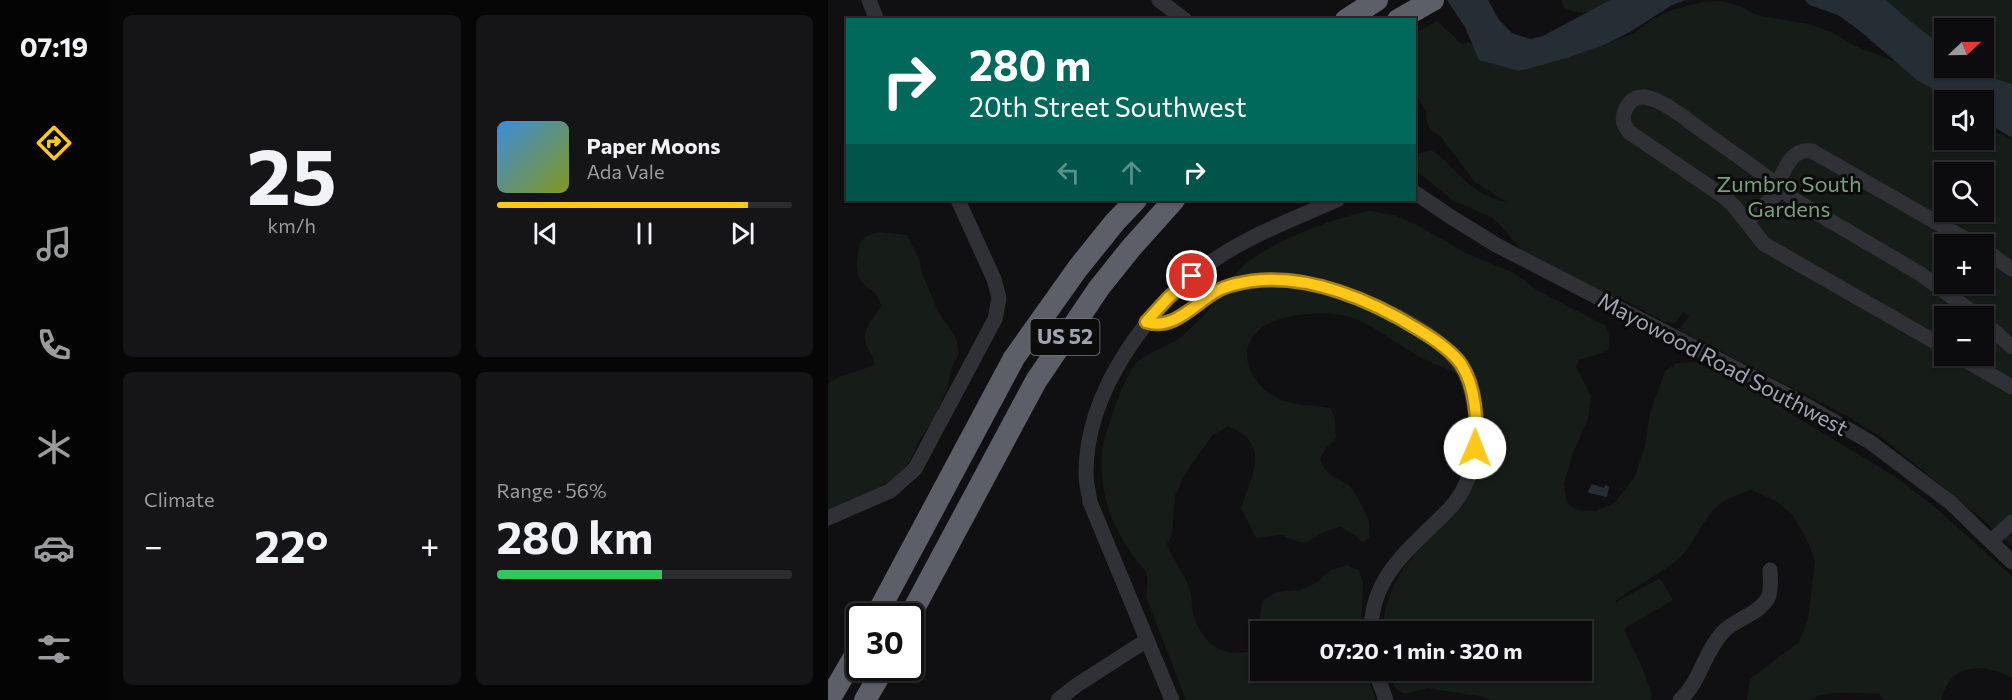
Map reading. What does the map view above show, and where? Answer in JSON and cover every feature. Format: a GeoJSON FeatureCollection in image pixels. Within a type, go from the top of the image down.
{"type":"FeatureCollection","features":[{"type":"Feature","properties":{"kind":"highway"},"geometry":{"type":"LineString","coordinates":[[1402,18],[1433,0]]}},
{"type":"Feature","properties":{"kind":"highway"},"geometry":{"type":"LineString","coordinates":[[1349,18],[1374,2]]}},
{"type":"Feature","properties":{"kind":"highway","name":"US 52"},"geometry":{"type":"LineString","coordinates":[[883,603],[1014,358],[1078,268],[1135,201]]}},
{"type":"Feature","properties":{"kind":"highway","name":"US 52"},"geometry":{"type":"LineString","coordinates":[[917,603],[1036,381],[1099,288],[1173,201]]}},
{"type":"Feature","properties":{"kind":"highway"},"geometry":{"type":"LineString","coordinates":[[829,700],[846,670]]}},
{"type":"Feature","properties":{"kind":"highway"},"geometry":{"type":"LineString","coordinates":[[865,700],[876,681]]}},
{"type":"Feature","properties":{"kind":"street"},"geometry":{"type":"LineString","coordinates":[[869,0],[876,18]]}},
{"type":"Feature","properties":{"kind":"street"},"geometry":{"type":"LineString","coordinates":[[1160,0],[1182,18]]}},
{"type":"Feature","properties":{"kind":"street"},"geometry":{"type":"LineString","coordinates":[[1934,341],[1764,244],[1747,221],[1723,196],[1629,132],[1623,119],[1630,101],[1643,97],[1663,105],[1780,187],[1793,199],[1918,273],[1964,306]]}},
{"type":"Feature","properties":{"kind":"street"},"geometry":{"type":"LineString","coordinates":[[1747,221],[1780,187],[1791,158],[1803,150],[1812,151],[1957,234]]}},
{"type":"Feature","properties":{"kind":"street","name":"Mayowood Road Southwest"},"geometry":{"type":"LineString","coordinates":[[1416,193],[1498,246],[1795,399],[1870,442],[1951,503],[1992,540],[2012,562]]}},
{"type":"Feature","properties":{"kind":"street"},"geometry":{"type":"LineString","coordinates":[[828,518],[890,491],[915,469],[995,319],[999,298],[994,279],[958,201]]}},
{"type":"Feature","properties":{"kind":"street"},"geometry":{"type":"LineString","coordinates":[[1172,700],[1090,502],[1086,476],[1093,424],[1118,368],[1146,322],[1167,299],[1215,259],[1263,232],[1335,201]]}},
{"type":"Feature","properties":{"kind":"street"},"geometry":{"type":"LineString","coordinates":[[1994,257],[2012,269]]}},
{"type":"Feature","properties":{"kind":"street"},"geometry":{"type":"LineString","coordinates":[[1146,322],[1155,325],[1169,323],[1181,317],[1203,299],[1228,286],[1252,281],[1284,280],[1305,283],[1346,295],[1390,312],[1430,337],[1461,364],[1471,389],[1476,435],[1473,462],[1468,479],[1460,496],[1450,509],[1402,555],[1387,574],[1376,598],[1373,621]]}},
{"type":"Feature","properties":{"kind":"street"},"geometry":{"type":"LineString","coordinates":[[1994,331],[2012,347]]}},
{"type":"Feature","properties":{"kind":"street"},"geometry":{"type":"LineString","coordinates":[[1975,366],[2012,387]]}},
{"type":"Feature","properties":{"kind":"street"},"geometry":{"type":"LineString","coordinates":[[1992,540],[2012,522]]}},
{"type":"Feature","properties":{"kind":"street"},"geometry":{"type":"LineString","coordinates":[[1680,700],[1688,693],[1716,640],[1725,630],[1758,609],[1769,597],[1770,570]]}},
{"type":"Feature","properties":{"kind":"street"},"geometry":{"type":"LineString","coordinates":[[1058,700],[1086,678],[1147,640]]}},
{"type":"Feature","properties":{"kind":"street"},"geometry":{"type":"LineString","coordinates":[[1379,681],[1386,700]]}},
{"type":"Feature","properties":{"kind":"green space"},"geometry":{"type":"Polygon","coordinates":[[[1561,0],[1619,0],[1598,9],[1579,12],[1564,8],[1561,0]]]}},
{"type":"Feature","properties":{"kind":"green space"},"geometry":{"type":"Polygon","coordinates":[[[1877,0],[2012,0],[2012,93],[1983,78],[1994,78],[1994,18],[1934,18],[1934,45],[1877,0]]]}},
{"type":"Feature","properties":{"kind":"green space","name":"Zumbro South Gardens"},"geometry":{"type":"Polygon","coordinates":[[[1721,1],[1740,6],[1757,15],[1809,24],[1912,70],[1943,90],[1934,90],[1934,150],[1994,150],[1994,131],[2012,139],[2012,546],[1884,439],[1845,415],[1679,330],[1689,316],[1683,312],[1676,323],[1664,322],[1622,299],[1603,294],[1522,251],[1491,217],[1454,201],[1416,171],[1416,156],[1431,150],[1473,187],[1485,195],[1506,202],[1475,182],[1440,136],[1430,130],[1426,112],[1416,94],[1416,32],[1437,21],[1463,45],[1467,42],[1483,48],[1599,46],[1634,33],[1654,18],[1672,10],[1702,2],[1721,1]]]}},
{"type":"Feature","properties":{"kind":"green space"},"geometry":{"type":"Polygon","coordinates":[[[1369,211],[1395,215],[1466,253],[1514,273],[1537,290],[1606,326],[1609,338],[1608,351],[1579,360],[1576,367],[1591,396],[1588,420],[1573,453],[1564,484],[1567,503],[1577,510],[1596,511],[1615,502],[1634,478],[1645,447],[1650,412],[1665,371],[1677,363],[1695,362],[1769,396],[1788,412],[1896,477],[1936,508],[2012,576],[2012,678],[1988,669],[1962,671],[1949,682],[1941,700],[1884,700],[1879,694],[1844,693],[1826,694],[1810,700],[1747,700],[1750,679],[1799,642],[1808,619],[1815,561],[1808,542],[1792,514],[1775,501],[1751,490],[1718,505],[1690,546],[1678,559],[1614,603],[1660,578],[1673,600],[1624,629],[1645,674],[1652,696],[1650,700],[1491,700],[1428,688],[1405,694],[1396,689],[1392,681],[1592,681],[1592,621],[1383,621],[1394,585],[1404,568],[1463,502],[1480,474],[1484,443],[1481,399],[1476,381],[1416,355],[1370,326],[1350,317],[1316,314],[1289,317],[1266,325],[1251,340],[1247,350],[1247,360],[1256,379],[1272,395],[1293,403],[1330,408],[1335,419],[1336,438],[1325,449],[1320,459],[1328,472],[1348,485],[1357,497],[1369,523],[1369,538],[1362,542],[1340,527],[1324,532],[1308,542],[1299,542],[1281,535],[1256,538],[1241,508],[1253,473],[1255,452],[1250,442],[1242,434],[1228,426],[1212,436],[1187,471],[1175,496],[1172,535],[1167,544],[1188,584],[1193,613],[1202,634],[1209,642],[1224,651],[1234,653],[1250,651],[1250,681],[1369,681],[1376,700],[1186,700],[1146,597],[1145,570],[1119,534],[1105,495],[1102,453],[1116,404],[1127,377],[1138,361],[1187,332],[1207,312],[1230,280],[1246,263],[1297,234],[1369,211]]]}},
{"type":"Feature","properties":{"kind":"green space"},"geometry":{"type":"Polygon","coordinates":[[[879,232],[907,235],[919,259],[923,276],[939,313],[956,337],[959,354],[951,369],[947,389],[935,418],[920,439],[910,461],[896,477],[876,490],[828,513],[828,383],[874,364],[865,336],[867,327],[881,305],[876,294],[860,279],[857,264],[860,242],[867,236],[879,232]]]}},
{"type":"Feature","properties":{"kind":"green space"},"geometry":{"type":"Polygon","coordinates":[[[1346,565],[1359,570],[1363,584],[1361,621],[1261,621],[1262,601],[1277,592],[1300,590],[1316,583],[1331,570],[1346,565]]]}},
{"type":"Feature","properties":{"kind":"shaded area"},"geometry":{"type":"Polygon","coordinates":[[[1447,0],[1488,0],[1499,20],[1512,33],[1530,39],[1543,36],[1610,0],[1686,0],[1672,5],[1630,32],[1606,44],[1567,58],[1519,71],[1479,60],[1465,27],[1447,0]]]}},
{"type":"Feature","properties":{"kind":"shaded area"},"geometry":{"type":"Polygon","coordinates":[[[1805,0],[1886,0],[1934,39],[1934,78],[1994,77],[2012,84],[2012,138],[1994,127],[1994,90],[1934,90],[1917,80],[1838,15],[1809,5],[1805,0]]]}},
{"type":"Feature","properties":{"kind":"shaded area"},"geometry":{"type":"Polygon","coordinates":[[[1592,484],[1604,488],[1605,485],[1609,487],[1607,497],[1589,493],[1592,484]]]}},
{"type":"Feature","properties":{"kind":"route"},"geometry":{"type":"LineString","coordinates":[[1192,276],[1146,322],[1155,325],[1169,323],[1218,290],[1252,281],[1284,280],[1305,283],[1346,295],[1390,312],[1430,337],[1461,364],[1471,389],[1475,412],[1475,448]]}}]}
